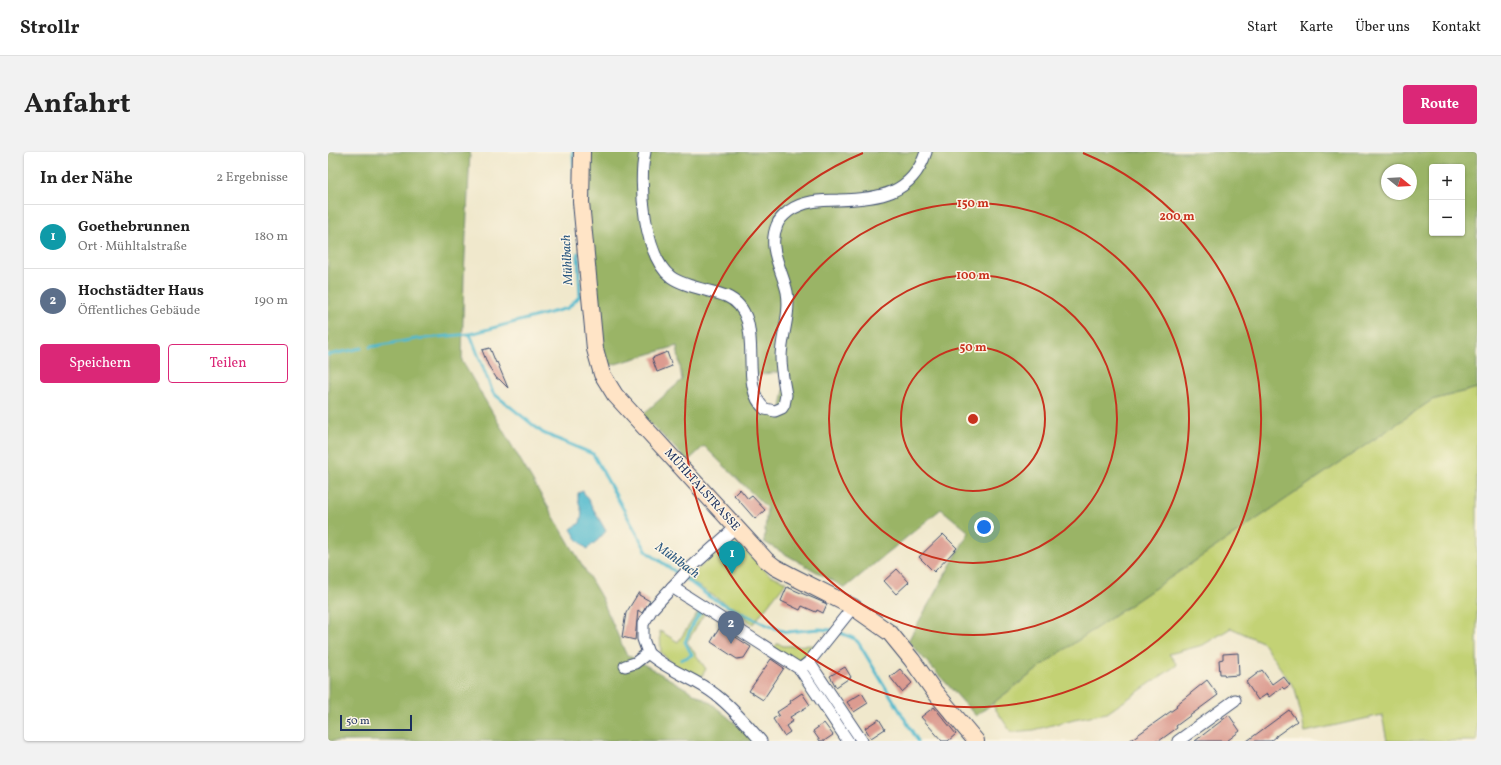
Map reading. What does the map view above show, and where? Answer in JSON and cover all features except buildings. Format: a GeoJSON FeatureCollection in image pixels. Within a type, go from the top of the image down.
{"type":"FeatureCollection","features":[{"type":"Feature","properties":{"kind":"main road","name":"MÜHLTALSTRASSE"},"geometry":{"type":"LineString","coordinates":[[582,152],[581,202],[595,349],[602,374],[615,395],[766,560],[775,567],[853,607],[890,633],[912,660],[934,691],[976,741]]}},
{"type":"Feature","properties":{"kind":"street"},"geometry":{"type":"LineString","coordinates":[[645,152],[642,170],[642,201],[648,231],[655,253],[665,270],[674,278],[732,298],[738,304],[746,318],[748,325],[751,342],[752,380],[758,402],[765,409],[774,411],[782,408],[786,394],[781,358],[788,306],[786,292],[774,251],[773,242],[777,223],[793,208],[805,203],[879,197],[898,189],[914,176],[926,152]]}},
{"type":"Feature","properties":{"kind":"street"},"geometry":{"type":"LineString","coordinates":[[736,527],[680,579],[652,609],[643,624],[643,639],[648,653],[657,662],[678,671],[716,694],[761,741]]}},
{"type":"Feature","properties":{"kind":"street"},"geometry":{"type":"LineString","coordinates":[[680,579],[800,669],[848,741]]}},
{"type":"Feature","properties":{"kind":"street"},"geometry":{"type":"LineString","coordinates":[[800,669],[809,662],[828,636],[853,607]]}},
{"type":"Feature","properties":{"kind":"street"},"geometry":{"type":"LineString","coordinates":[[625,666],[635,663],[648,653]]}},
{"type":"Feature","properties":{"kind":"street"},"geometry":{"type":"LineString","coordinates":[[809,662],[862,741]]}},
{"type":"Feature","properties":{"kind":"street"},"geometry":{"type":"LineString","coordinates":[[1178,741],[1235,700]]}},
{"type":"Feature","properties":{"kind":"green space"},"geometry":{"type":"Polygon","coordinates":[[[328,152],[470,152],[464,276],[462,361],[601,597],[626,654],[711,703],[756,741],[328,741],[328,152]]]}},
{"type":"Feature","properties":{"kind":"green space"},"geometry":{"type":"Polygon","coordinates":[[[590,152],[1477,152],[1477,388],[1432,400],[1055,656],[976,716],[908,641],[969,532],[941,509],[845,588],[764,542],[767,508],[704,446],[688,461],[642,415],[682,380],[677,346],[605,367],[586,219],[590,152]],[[787,371],[748,376],[755,404],[762,413],[780,414],[787,371]]]}},
{"type":"Feature","properties":{"kind":"green space"},"geometry":{"type":"Polygon","coordinates":[[[1477,388],[1477,741],[1387,741],[1382,715],[1305,732],[1295,689],[1262,642],[1231,628],[1203,645],[1169,654],[1177,665],[1107,713],[1074,719],[1034,730],[1011,732],[992,704],[1055,656],[1432,400],[1477,388]]]}},
{"type":"Feature","properties":{"kind":"green space"},"geometry":{"type":"Polygon","coordinates":[[[732,537],[769,574],[786,582],[753,624],[726,604],[687,579],[732,537]]]}},
{"type":"Feature","properties":{"kind":"green space"},"geometry":{"type":"Polygon","coordinates":[[[706,611],[687,642],[706,669],[700,679],[682,671],[661,653],[660,631],[678,642],[698,612],[706,611]]]}},
{"type":"Feature","properties":{"kind":"green space"},"geometry":{"type":"Polygon","coordinates":[[[778,643],[783,646],[812,645],[815,647],[803,663],[798,665],[773,648],[778,643]]]}},
{"type":"Feature","properties":{"kind":"water"},"geometry":{"type":"Polygon","coordinates":[[[583,491],[606,531],[587,549],[577,539],[571,529],[580,523],[582,513],[578,493],[583,491]]]}},
{"type":"Feature","properties":{"kind":"waterway","name":"Mühlbach"},"geometry":{"type":"LineString","coordinates":[[573,152],[574,180]]}},
{"type":"Feature","properties":{"kind":"waterway","name":"Mühlbach"},"geometry":{"type":"LineString","coordinates":[[578,253],[580,296],[568,308],[470,334],[493,393],[543,433],[593,454],[647,552],[680,575]]}},
{"type":"Feature","properties":{"kind":"waterway","name":"Mühlbach"},"geometry":{"type":"LineString","coordinates":[[370,347],[416,339],[470,334]]}},
{"type":"Feature","properties":{"kind":"waterway","name":"Mühlbach"},"geometry":{"type":"LineString","coordinates":[[328,355],[362,348]]}},
{"type":"Feature","properties":{"kind":"waterway","name":"Mühlbach"},"geometry":{"type":"LineString","coordinates":[[685,578],[711,598],[771,627],[787,632],[819,629],[831,630]]}},
{"type":"Feature","properties":{"kind":"waterway"},"geometry":{"type":"LineString","coordinates":[[681,660],[692,655],[685,642],[692,626],[701,612],[698,610]]}},
{"type":"Feature","properties":{"kind":"waterway","name":"Mühlbach"},"geometry":{"type":"LineString","coordinates":[[836,631],[853,638],[858,642],[918,741]]}},
{"type":"Feature","properties":{"kind":"place","name":"Goethebrunnen"},"geometry":{"type":"Point","coordinates":[732,574]}},
{"type":"Feature","properties":{"kind":"place","name":"Hochstädter Haus"},"geometry":{"type":"Point","coordinates":[731,644]}}]}
